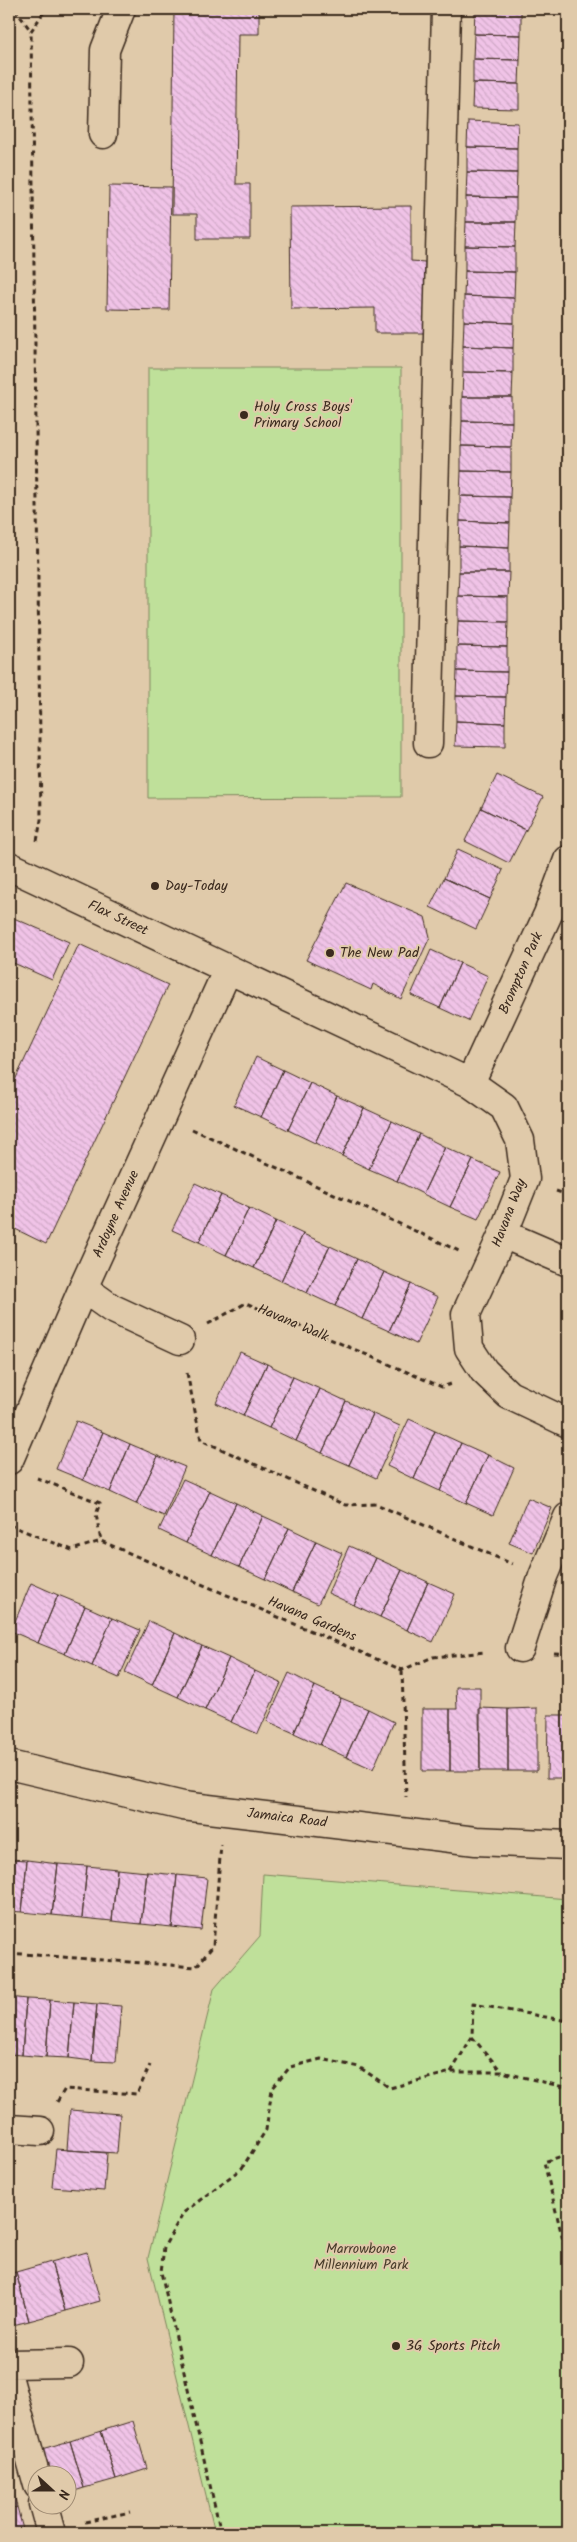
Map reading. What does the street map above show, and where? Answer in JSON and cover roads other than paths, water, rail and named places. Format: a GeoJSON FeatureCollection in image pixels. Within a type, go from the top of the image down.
{"type":"FeatureCollection","features":[{"type":"Feature","properties":{"kind":"street"},"geometry":{"type":"LineString","coordinates":[[103,134],[105,50],[121,9]]}},
{"type":"Feature","properties":{"kind":"street"},"geometry":{"type":"LineString","coordinates":[[428,743],[446,9]]}},
{"type":"Feature","properties":{"kind":"street","name":"Brompton Park"},"geometry":{"type":"LineString","coordinates":[[470,1083],[548,914],[568,860]]}},
{"type":"Feature","properties":{"kind":"street","name":"Flax Street"},"geometry":{"type":"LineString","coordinates":[[19,871],[228,969]]}},
{"type":"Feature","properties":{"kind":"street","name":"Havana Way"},"geometry":{"type":"LineString","coordinates":[[228,969],[470,1083],[504,1107],[520,1140],[525,1179],[503,1234],[466,1314],[469,1348],[484,1371],[509,1395],[568,1423]]}},
{"type":"Feature","properties":{"kind":"street","name":"Ardoyne Avenue"},"geometry":{"type":"LineString","coordinates":[[9,1460],[83,1288],[228,969]]}},
{"type":"Feature","properties":{"kind":"street"},"geometry":{"type":"LineString","coordinates":[[503,1234],[568,1262]]}},
{"type":"Feature","properties":{"kind":"street"},"geometry":{"type":"LineString","coordinates":[[83,1288],[111,1308],[180,1340]]}},
{"type":"Feature","properties":{"kind":"street"},"geometry":{"type":"LineString","coordinates":[[520,1648],[542,1576],[568,1517]]}},
{"type":"Feature","properties":{"kind":"street","name":"Jamaica Road"},"geometry":{"type":"LineString","coordinates":[[9,1765],[183,1806],[476,1841],[568,1845]]}},
{"type":"Feature","properties":{"kind":"street"},"geometry":{"type":"LineString","coordinates":[[9,2129],[40,2131]]}},
{"type":"Feature","properties":{"kind":"street"},"geometry":{"type":"LineString","coordinates":[[9,2364],[69,2363]]}},
{"type":"Feature","properties":{"kind":"street"},"geometry":{"type":"LineString","coordinates":[[9,2380],[32,2464]]}},
{"type":"Feature","properties":{"kind":"street"},"geometry":{"type":"LineString","coordinates":[[46,2514],[50,2532]]}},
{"type":"Feature","properties":{"kind":"place","name":"Holy Cross Boys' Primary School"},"geometry":{"type":"Point","coordinates":[244,415]}},
{"type":"Feature","properties":{"kind":"place","name":"Day-Today"},"geometry":{"type":"Point","coordinates":[155,886]}},
{"type":"Feature","properties":{"kind":"place","name":"The New Pad"},"geometry":{"type":"Point","coordinates":[330,953]}},
{"type":"Feature","properties":{"kind":"place","name":"3G Sports Pitch"},"geometry":{"type":"Point","coordinates":[396,2346]}},
{"type":"Feature","properties":{"kind":"park label","name":"Marrowbone Millennium Park"},"geometry":{"type":"Point","coordinates":[361,2258]}}]}
